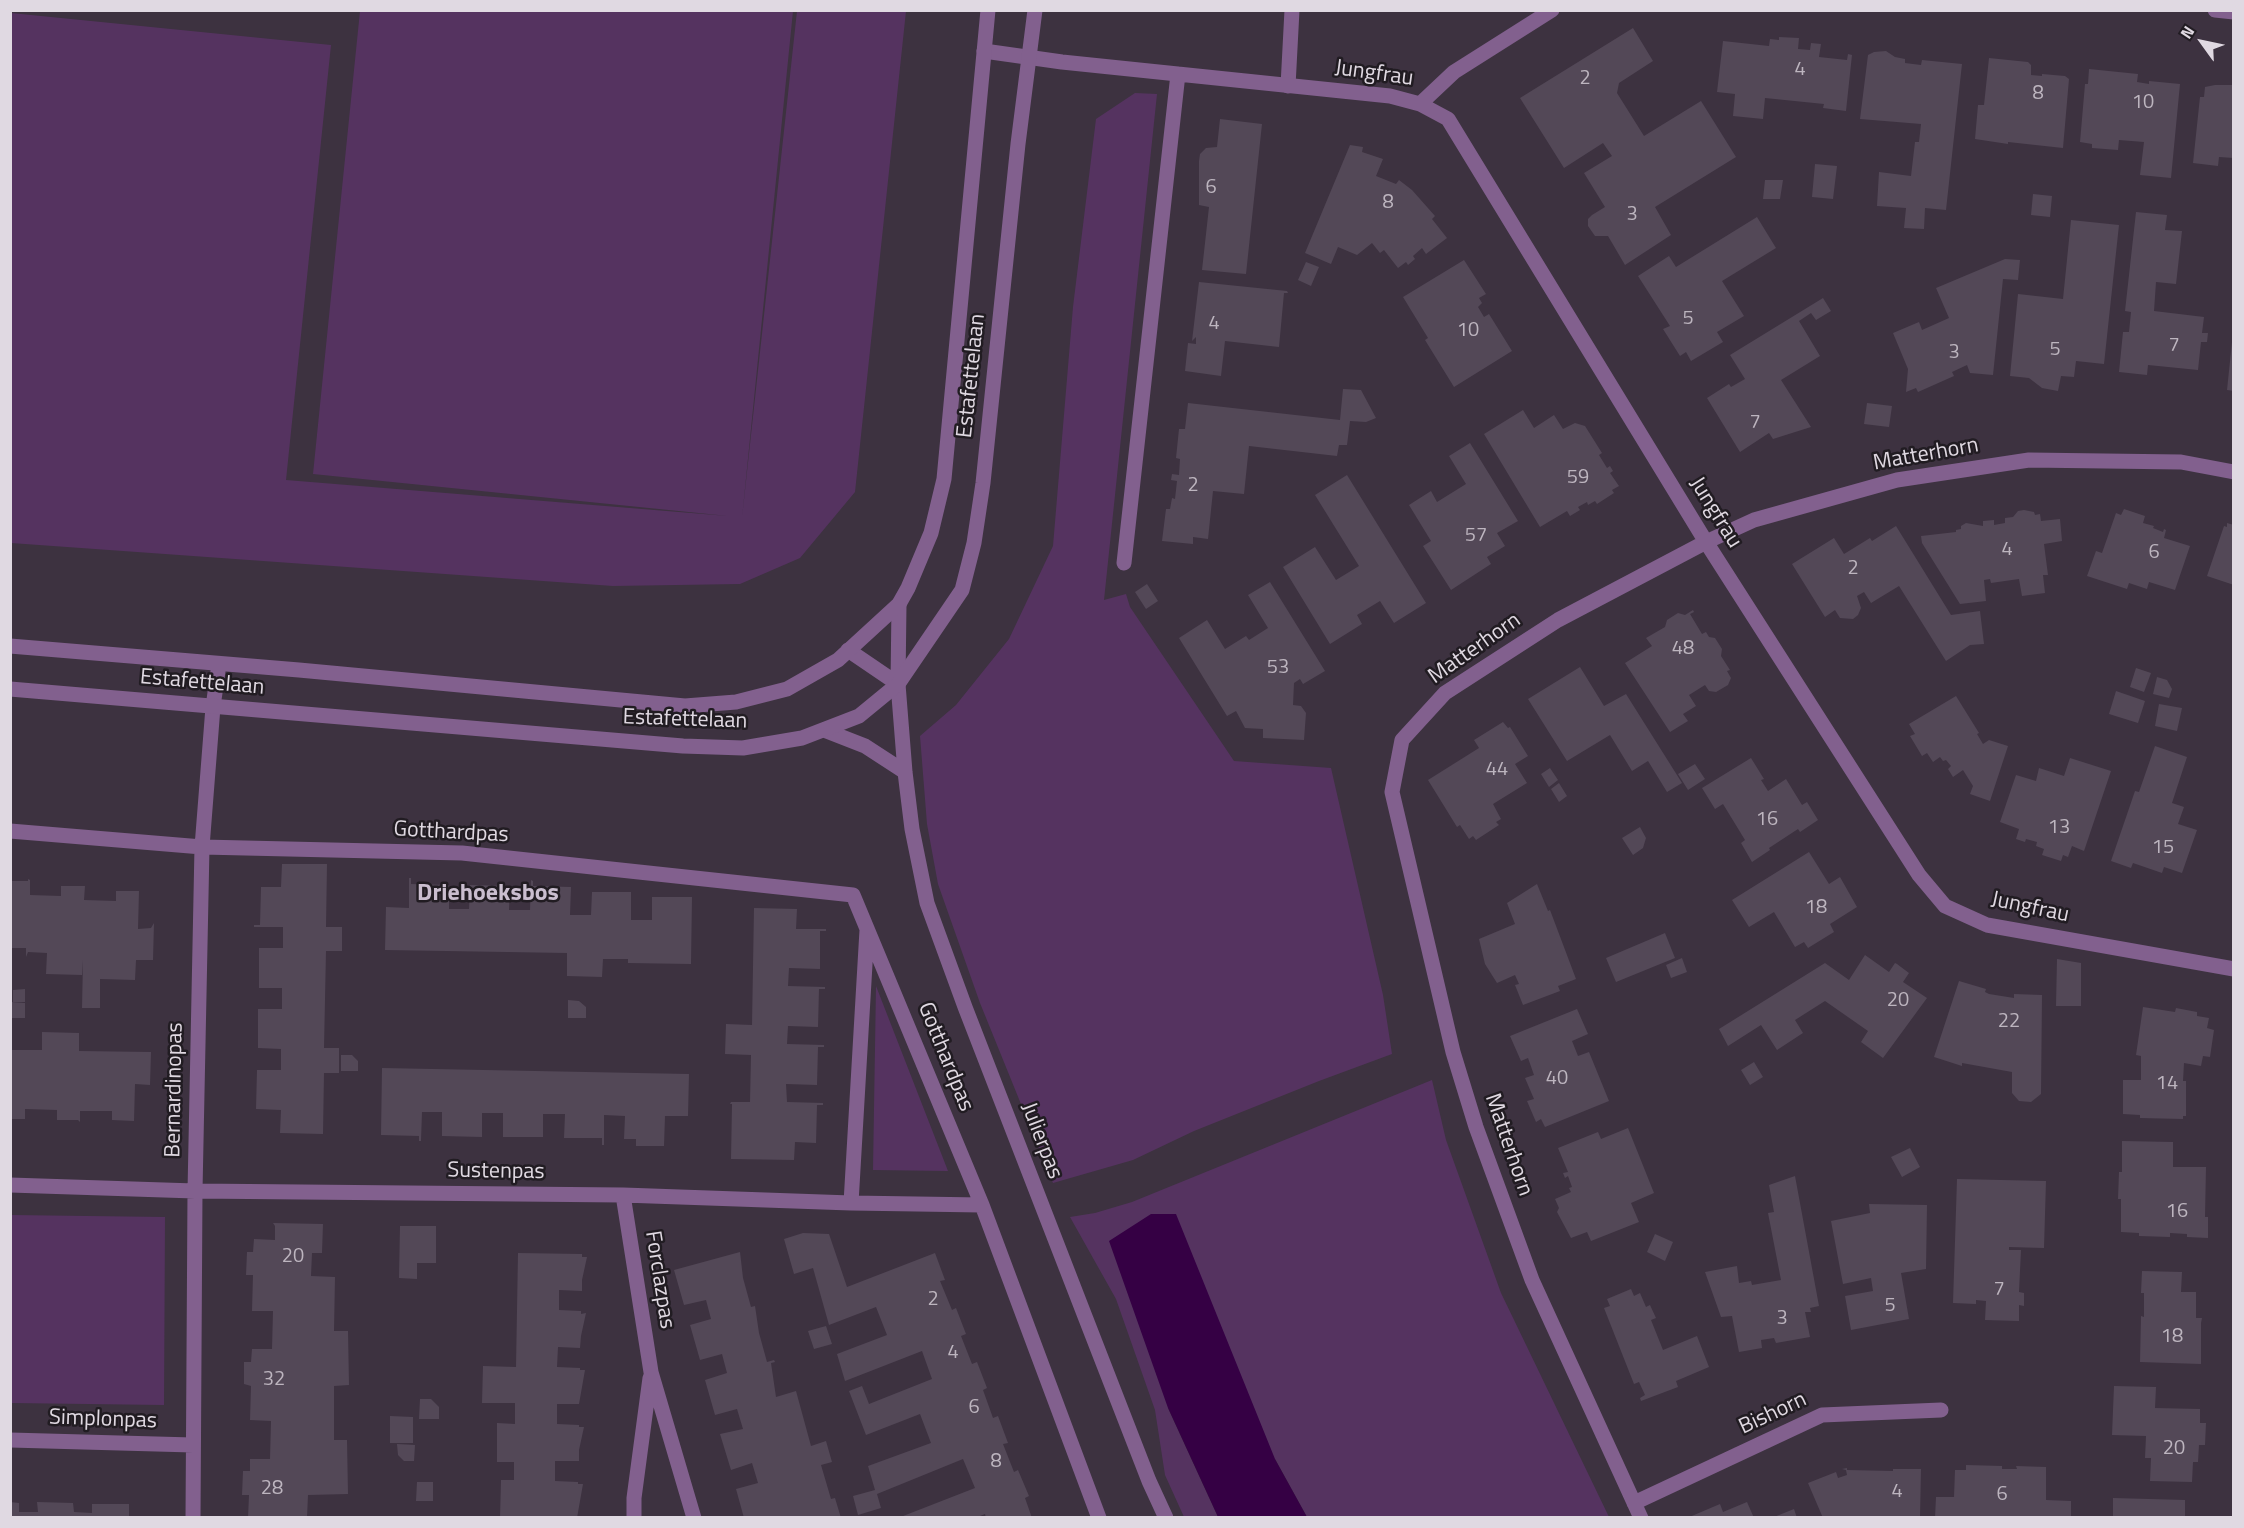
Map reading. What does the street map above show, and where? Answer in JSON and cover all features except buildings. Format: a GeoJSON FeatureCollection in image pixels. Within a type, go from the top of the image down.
{"type":"FeatureCollection","features":[{"type":"Feature","properties":{"kind":"street","name":"Estafettelaan"},"geometry":{"type":"LineString","coordinates":[[10,646],[685,706],[736,702],[787,689],[838,660],[899,604],[932,533],[944,479],[988,10]]}},
{"type":"Feature","properties":{"kind":"street","name":"Estafettelaan"},"geometry":{"type":"LineString","coordinates":[[10,689],[683,746],[743,748],[802,738],[859,716],[898,684],[962,590],[974,543],[983,483],[1018,144],[1035,10]]}},
{"type":"Feature","properties":{"kind":"street"},"geometry":{"type":"LineString","coordinates":[[1288,86],[1292,10]]}},
{"type":"Feature","properties":{"kind":"street"},"geometry":{"type":"LineString","coordinates":[[1420,104],[1454,72],[1552,10]]}},
{"type":"Feature","properties":{"kind":"street"},"geometry":{"type":"LineString","coordinates":[[2215,10],[2234,12]]}},
{"type":"Feature","properties":{"kind":"street","name":"Jungfrau"},"geometry":{"type":"LineString","coordinates":[[984,51],[1390,96],[1420,104],[1448,119],[1706,542],[1919,875],[1945,906],[1987,925],[2234,969]]}},
{"type":"Feature","properties":{"kind":"street"},"geometry":{"type":"LineString","coordinates":[[1124,563],[1178,74]]}},
{"type":"Feature","properties":{"kind":"street","name":"Matterhorn"},"geometry":{"type":"LineString","coordinates":[[1637,1510],[1532,1280],[1476,1127],[1453,1052],[1392,792],[1402,740],[1445,693],[1558,620],[1706,542],[1754,520],[1897,480],[2029,460],[2181,462],[2234,472]]}},
{"type":"Feature","properties":{"kind":"street","name":"Julierpas"},"geometry":{"type":"LineString","coordinates":[[899,604],[898,684],[905,772],[912,829],[927,903],[1098,1351],[1166,1518]]}},
{"type":"Feature","properties":{"kind":"street"},"geometry":{"type":"LineString","coordinates":[[848,650],[898,684]]}},
{"type":"Feature","properties":{"kind":"street","name":"Bernardinopas"},"geometry":{"type":"LineString","coordinates":[[193,1518],[195,1191],[202,847],[213,707],[219,664]]}},
{"type":"Feature","properties":{"kind":"street"},"geometry":{"type":"LineString","coordinates":[[824,730],[865,746],[905,772]]}},
{"type":"Feature","properties":{"kind":"street","name":"Gotthardpas"},"geometry":{"type":"LineString","coordinates":[[10,831],[202,847],[462,853],[853,895],[982,1205]]}},
{"type":"Feature","properties":{"kind":"street","name":"Gotthardpas"},"geometry":{"type":"LineString","coordinates":[[850,1203],[867,926]]}},
{"type":"Feature","properties":{"kind":"street","name":"Sustenpas"},"geometry":{"type":"LineString","coordinates":[[10,1185],[195,1191],[623,1194],[850,1203],[982,1205]]}},
{"type":"Feature","properties":{"kind":"street","name":"Forclazpas"},"geometry":{"type":"LineString","coordinates":[[623,1194],[651,1372],[693,1518]]}},
{"type":"Feature","properties":{"kind":"street"},"geometry":{"type":"LineString","coordinates":[[982,1205],[1099,1518]]}},
{"type":"Feature","properties":{"kind":"street","name":"Forclazpas"},"geometry":{"type":"LineString","coordinates":[[634,1518],[634,1498],[651,1372]]}},
{"type":"Feature","properties":{"kind":"street","name":"Bishorn"},"geometry":{"type":"LineString","coordinates":[[1637,1510],[1822,1414],[1941,1410]]}},
{"type":"Feature","properties":{"kind":"street","name":"Simplonpas"},"geometry":{"type":"LineString","coordinates":[[10,1440],[194,1445]]}},
{"type":"Feature","properties":{"kind":"shaded area"},"geometry":{"type":"Polygon","coordinates":[[[360,11],[793,11],[742,518],[797,11],[906,11],[855,492],[800,558],[740,584],[613,586],[11,543],[11,13],[331,45],[286,480],[728,516],[313,474],[360,11]]]}},
{"type":"Feature","properties":{"kind":"shaded area"},"geometry":{"type":"Polygon","coordinates":[[[1135,93],[1157,94],[1104,600],[1126,594],[1130,607],[1234,761],[1331,768],[1383,995],[1392,1054],[1194,1131],[1133,1160],[1053,1183],[980,1003],[938,884],[927,824],[920,736],[956,705],[1009,639],[1053,546],[1073,307],[1096,119],[1135,93]]]}},
{"type":"Feature","properties":{"kind":"shaded area"},"geometry":{"type":"Polygon","coordinates":[[[876,986],[948,1171],[873,1170],[876,986]]]}},
{"type":"Feature","properties":{"kind":"shaded area"},"geometry":{"type":"Polygon","coordinates":[[[1432,1080],[1446,1140],[1501,1293],[1609,1517],[1307,1517],[1275,1459],[1168,1408],[1218,1517],[1184,1517],[1165,1475],[1155,1410],[1116,1299],[1070,1217],[1095,1213],[1132,1202],[1432,1080]]]}},
{"type":"Feature","properties":{"kind":"shaded area"},"geometry":{"type":"Polygon","coordinates":[[[1151,1214],[1176,1214],[1275,1459],[1307,1517],[1218,1517],[1168,1408],[1109,1241],[1151,1214]]]}},
{"type":"Feature","properties":{"kind":"shaded area"},"geometry":{"type":"Polygon","coordinates":[[[11,1215],[165,1217],[164,1405],[11,1403],[11,1215]]]}},
{"type":"Feature","properties":{"kind":"district","name":"Driehoeksbos"},"geometry":{"type":"Point","coordinates":[488,894]}}]}
